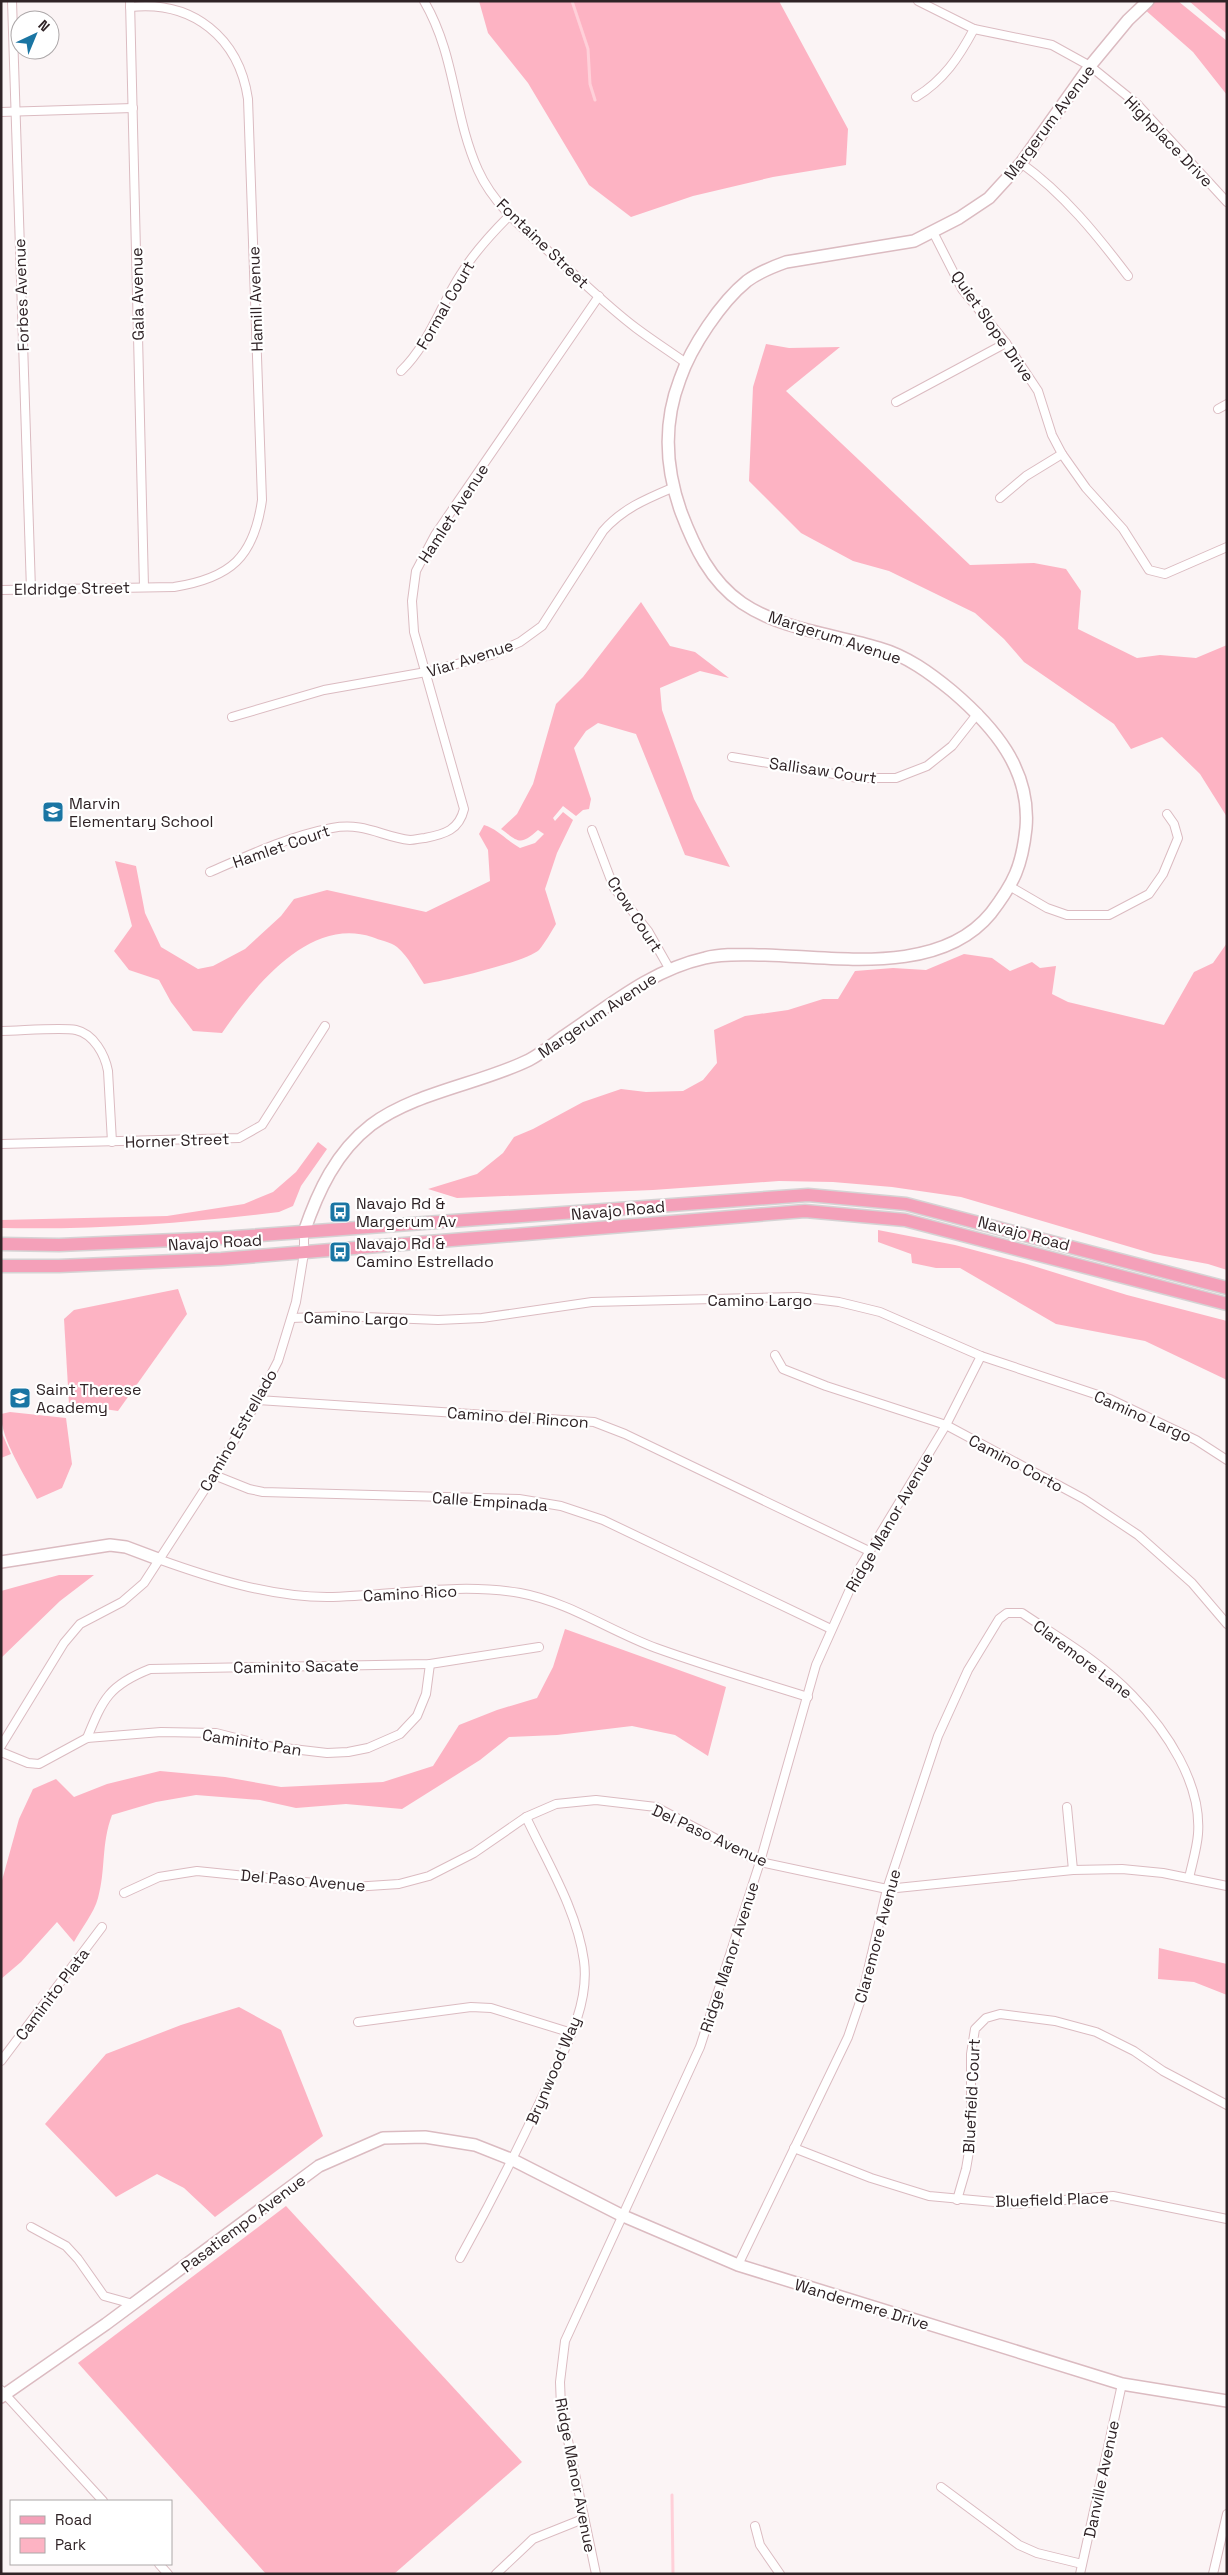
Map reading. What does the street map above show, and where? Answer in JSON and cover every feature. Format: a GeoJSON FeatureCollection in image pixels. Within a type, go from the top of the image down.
{"type":"FeatureCollection","features":[{"type":"Feature","properties":{"kind":"main road","name":"Navajo Road"},"geometry":{"type":"LineString","coordinates":[[1,1244],[60,1245],[304,1232],[808,1195],[906,1204],[1227,1288]]}},
{"type":"Feature","properties":{"kind":"main road","name":"Navajo Road"},"geometry":{"type":"LineString","coordinates":[[1,1266],[164,1261],[304,1253],[805,1211],[904,1220],[1227,1304]]}},
{"type":"Feature","properties":{"kind":"main road"},"geometry":{"type":"LineString","coordinates":[[162,1240],[164,1261]]}},
{"type":"Feature","properties":{"kind":"street","name":"Forbes Avenue"},"geometry":{"type":"LineString","coordinates":[[12,1],[31,590]]}},
{"type":"Feature","properties":{"kind":"street","name":"Fontaine Street"},"geometry":{"type":"LineString","coordinates":[[424,1],[437,23],[445,45],[469,148],[494,198],[510,215],[635,328],[686,363]]}},
{"type":"Feature","properties":{"kind":"street","name":"Highplace Drive"},"geometry":{"type":"LineString","coordinates":[[918,1],[974,29],[1052,46],[1090,66],[1137,104],[1227,202]]}},
{"type":"Feature","properties":{"kind":"street","name":"Margerum Avenue"},"geometry":{"type":"LineString","coordinates":[[304,1232],[316,1196],[335,1162],[371,1125],[405,1106],[530,1060],[645,981],[669,968],[708,957],[736,954],[891,959],[920,954],[961,939],[983,922],[1011,888],[1022,852],[1026,823],[1020,776],[1010,755],[978,713],[933,675],[902,656],[882,648],[780,622],[738,600],[709,571],[693,543],[672,488],[667,457],[668,426],[673,396],[686,363],[723,306],[747,281],[768,268],[786,262],[914,241],[933,232],[990,198],[1021,163],[1090,66],[1128,20],[1148,1]]}},
{"type":"Feature","properties":{"kind":"street","name":"Gala Avenue"},"geometry":{"type":"LineString","coordinates":[[130,4],[144,587]]}},
{"type":"Feature","properties":{"kind":"street","name":"Hamill Avenue"},"geometry":{"type":"LineString","coordinates":[[130,4],[148,5],[184,12],[202,20],[216,31],[237,59],[245,78],[248,99],[262,500],[254,538],[241,557],[228,569],[203,583],[174,587],[144,587]]}},
{"type":"Feature","properties":{"kind":"street"},"geometry":{"type":"LineString","coordinates":[[916,97],[933,86],[959,58],[974,29]]}},
{"type":"Feature","properties":{"kind":"street"},"geometry":{"type":"LineString","coordinates":[[1,112],[133,108]]}},
{"type":"Feature","properties":{"kind":"street"},"geometry":{"type":"LineString","coordinates":[[1021,163],[1063,200],[1095,232],[1128,276]]}},
{"type":"Feature","properties":{"kind":"street","name":"Formal Court"},"geometry":{"type":"LineString","coordinates":[[401,371],[416,356],[460,275],[474,254],[510,215]]}},
{"type":"Feature","properties":{"kind":"street","name":"Quiet Slope Drive"},"geometry":{"type":"LineString","coordinates":[[933,232],[962,289],[1006,344],[1038,391],[1052,435],[1062,454],[1086,488],[1123,529],[1149,570],[1165,574],[1227,547]]}},
{"type":"Feature","properties":{"kind":"street","name":"Hamlet Avenue"},"geometry":{"type":"LineString","coordinates":[[463,816],[464,809],[414,632],[412,601],[416,571],[435,535],[599,296]]}},
{"type":"Feature","properties":{"kind":"street"},"geometry":{"type":"LineString","coordinates":[[896,402],[1006,344]]}},
{"type":"Feature","properties":{"kind":"street"},"geometry":{"type":"LineString","coordinates":[[1218,409],[1227,404]]}},
{"type":"Feature","properties":{"kind":"street"},"geometry":{"type":"LineString","coordinates":[[1000,498],[1026,476],[1062,454]]}},
{"type":"Feature","properties":{"kind":"street","name":"Viar Avenue"},"geometry":{"type":"LineString","coordinates":[[232,717],[324,690],[426,672],[491,654],[520,642],[542,626],[603,531],[615,517],[640,501],[672,488]]}},
{"type":"Feature","properties":{"kind":"street","name":"Eldridge Street"},"geometry":{"type":"LineString","coordinates":[[1,590],[144,587]]}},
{"type":"Feature","properties":{"kind":"street","name":"Sallisaw Court"},"geometry":{"type":"LineString","coordinates":[[732,757],[858,778],[896,778],[927,766],[946,751],[978,713]]}},
{"type":"Feature","properties":{"kind":"street"},"geometry":{"type":"LineString","coordinates":[[1011,888],[1047,908],[1067,915],[1109,915],[1148,894],[1163,874],[1178,838],[1174,824],[1167,814]]}},
{"type":"Feature","properties":{"kind":"street","name":"Hamlet Court"},"geometry":{"type":"LineString","coordinates":[[210,872],[264,849],[330,829],[345,826],[372,829],[411,840],[443,835],[453,831],[463,816]]}},
{"type":"Feature","properties":{"kind":"street","name":"Crow Court"},"geometry":{"type":"LineString","coordinates":[[592,830],[614,888],[648,931],[669,968]]}},
{"type":"Feature","properties":{"kind":"street","name":"Horner Street"},"geometry":{"type":"LineString","coordinates":[[1,1144],[239,1138],[262,1125],[325,1026]]}},
{"type":"Feature","properties":{"kind":"street"},"geometry":{"type":"LineString","coordinates":[[1,1031],[77,1030],[96,1043],[106,1060],[108,1071],[112,1142]]}},
{"type":"Feature","properties":{"kind":"street","name":"Camino Estrellado"},"geometry":{"type":"LineString","coordinates":[[1,1746],[64,1643],[80,1624],[122,1602],[144,1583],[214,1475],[258,1400],[278,1361],[292,1318],[304,1253],[304,1232]]}},
{"type":"Feature","properties":{"kind":"street","name":"Camino Largo"},"geometry":{"type":"LineString","coordinates":[[292,1318],[438,1320],[482,1318],[592,1302],[798,1297],[839,1302],[880,1312],[981,1356],[1110,1399],[1196,1440],[1227,1460]]}},
{"type":"Feature","properties":{"kind":"street","name":"Camino Corto"},"geometry":{"type":"LineString","coordinates":[[775,1355],[783,1369],[826,1386],[946,1425],[1084,1500],[1138,1535],[1192,1583],[1227,1624]]}},
{"type":"Feature","properties":{"kind":"street","name":"Ridge Manor Avenue"},"geometry":{"type":"LineString","coordinates":[[596,2574],[560,2407],[560,2382],[565,2341],[621,2215],[700,2047],[760,1862],[816,1665],[831,1629],[859,1569],[946,1425],[981,1356]]}},
{"type":"Feature","properties":{"kind":"street","name":"Camino del Rincon"},"geometry":{"type":"LineString","coordinates":[[258,1400],[594,1422],[625,1434],[869,1551]]}},
{"type":"Feature","properties":{"kind":"street","name":"Calle Empinada"},"geometry":{"type":"LineString","coordinates":[[214,1475],[249,1489],[263,1492],[519,1499],[561,1506],[603,1520],[831,1629]]}},
{"type":"Feature","properties":{"kind":"street","name":"Camino Rico"},"geometry":{"type":"LineString","coordinates":[[1,1562],[110,1545],[126,1547],[202,1575],[266,1590],[326,1597],[476,1589],[521,1593],[567,1607],[655,1647],[808,1697]]}},
{"type":"Feature","properties":{"kind":"street","name":"Claremore Lane"},"geometry":{"type":"LineString","coordinates":[[1014,1612],[1022,1613],[1113,1678],[1132,1695],[1164,1734],[1184,1768],[1196,1808],[1198,1834],[1189,1878]]}},
{"type":"Feature","properties":{"kind":"street","name":"Claremore Avenue"},"geometry":{"type":"LineString","coordinates":[[738,2265],[848,2037],[862,1996],[887,1889],[938,1736],[968,1670],[999,1619],[1014,1612]]}},
{"type":"Feature","properties":{"kind":"street","name":"Caminito Sacate"},"geometry":{"type":"LineString","coordinates":[[87,1738],[102,1701],[129,1677],[150,1669],[430,1664],[539,1647]]}},
{"type":"Feature","properties":{"kind":"street","name":"Caminito Pan"},"geometry":{"type":"LineString","coordinates":[[1,1752],[28,1763],[40,1764],[87,1738],[161,1732],[207,1733],[267,1746],[327,1752],[348,1752],[368,1748],[400,1734],[417,1716],[426,1694],[430,1664]]}},
{"type":"Feature","properties":{"kind":"street","name":"Del Paso Avenue"},"geometry":{"type":"LineString","coordinates":[[124,1893],[159,1877],[197,1871],[353,1887],[399,1884],[429,1876],[474,1853],[526,1817],[556,1804],[596,1800],[656,1807],[760,1862],[887,1889],[1073,1870],[1122,1869],[1163,1873],[1227,1886]]}},
{"type":"Feature","properties":{"kind":"street"},"geometry":{"type":"LineString","coordinates":[[1067,1807],[1073,1870]]}},
{"type":"Feature","properties":{"kind":"street","name":"Brynwood Way"},"geometry":{"type":"LineString","coordinates":[[460,2258],[513,2160],[572,2033],[582,2001],[584,1962],[580,1939],[570,1912],[526,1817]]}},
{"type":"Feature","properties":{"kind":"street","name":"Caminito Plata"},"geometry":{"type":"LineString","coordinates":[[1,2061],[102,1927]]}},
{"type":"Feature","properties":{"kind":"street"},"geometry":{"type":"LineString","coordinates":[[358,2022],[471,2006],[491,2008],[572,2033]]}},
{"type":"Feature","properties":{"kind":"street","name":"Bluefield Court"},"geometry":{"type":"LineString","coordinates":[[957,2200],[966,2169],[970,2140],[971,2054],[975,2029],[986,2018],[1000,2014],[1056,2021],[1096,2032],[1134,2051],[1163,2071],[1227,2106]]}},
{"type":"Feature","properties":{"kind":"street","name":"Pasatiempo Avenue"},"geometry":{"type":"LineString","coordinates":[[3,2393],[133,2304],[319,2166],[384,2138],[425,2137],[475,2145],[513,2160]]}},
{"type":"Feature","properties":{"kind":"street","name":"Bluefield Place"},"geometry":{"type":"LineString","coordinates":[[794,2148],[871,2178],[929,2196],[1016,2204],[1113,2196],[1227,2219]]}},
{"type":"Feature","properties":{"kind":"street","name":"Wandermere Drive"},"geometry":{"type":"LineString","coordinates":[[513,2160],[621,2215],[738,2265],[1122,2384],[1227,2402]]}},
{"type":"Feature","properties":{"kind":"street"},"geometry":{"type":"LineString","coordinates":[[31,2227],[66,2246],[78,2259],[104,2296],[133,2304]]}},
{"type":"Feature","properties":{"kind":"street","name":"Danville Avenue"},"geometry":{"type":"LineString","coordinates":[[1080,2574],[1122,2384]]}},
{"type":"Feature","properties":{"kind":"street"},"geometry":{"type":"LineString","coordinates":[[3,2393],[101,2500]]}},
{"type":"Feature","properties":{"kind":"street"},"geometry":{"type":"LineString","coordinates":[[941,2486],[1019,2545],[1037,2553],[1082,2564]]}},
{"type":"Feature","properties":{"kind":"street"},"geometry":{"type":"LineString","coordinates":[[1213,2574],[1227,2514]]}},
{"type":"Feature","properties":{"kind":"street"},"geometry":{"type":"LineString","coordinates":[[496,2574],[533,2539],[583,2520]]}},
{"type":"Feature","properties":{"kind":"street"},"geometry":{"type":"LineString","coordinates":[[755,2526],[760,2545],[780,2574]]}},
{"type":"Feature","properties":{"kind":"green space"},"geometry":{"type":"Polygon","coordinates":[[[479,1],[779,1],[848,129],[846,165],[773,177],[693,196],[631,217],[589,185],[528,83],[488,33],[479,1]]]}},
{"type":"Feature","properties":{"kind":"green space"},"geometry":{"type":"Polygon","coordinates":[[[1135,1],[1178,1],[1227,41],[1227,95],[1193,52],[1135,1]]]}},
{"type":"Feature","properties":{"kind":"green space"},"geometry":{"type":"Polygon","coordinates":[[[1189,1],[1227,1],[1227,34],[1189,1]]]}},
{"type":"Feature","properties":{"kind":"green space"},"geometry":{"type":"Polygon","coordinates":[[[766,344],[789,348],[840,347],[786,391],[970,565],[1034,563],[1066,569],[1081,591],[1078,629],[1137,658],[1160,655],[1196,658],[1227,645],[1227,817],[1200,774],[1162,737],[1131,749],[1114,724],[1024,662],[1004,639],[975,613],[889,571],[853,561],[801,533],[749,481],[753,387],[766,344]]]}},
{"type":"Feature","properties":{"kind":"green space"},"geometry":{"type":"Polygon","coordinates":[[[641,602],[670,646],[695,652],[729,678],[700,671],[660,688],[662,710],[694,799],[730,867],[685,855],[636,734],[598,723],[586,731],[574,748],[591,799],[589,809],[583,810],[576,816],[563,806],[553,818],[555,821],[563,812],[573,820],[557,853],[545,889],[556,924],[539,950],[531,955],[484,970],[424,984],[405,955],[392,944],[372,937],[349,933],[326,937],[305,946],[266,977],[222,1033],[193,1031],[171,1002],[159,980],[129,970],[114,951],[132,926],[115,861],[136,866],[145,913],[161,947],[198,969],[213,966],[245,949],[281,916],[294,899],[327,890],[426,912],[490,881],[488,850],[479,834],[484,825],[494,829],[520,848],[535,843],[544,834],[538,830],[527,838],[520,840],[501,829],[517,814],[533,784],[556,704],[583,677],[641,602]]]}},
{"type":"Feature","properties":{"kind":"green space"},"geometry":{"type":"Polygon","coordinates":[[[1227,943],[1227,1270],[1208,1264],[1154,1254],[961,1197],[892,1187],[833,1182],[779,1181],[653,1190],[457,1198],[428,1189],[477,1174],[503,1153],[514,1137],[583,1102],[621,1089],[646,1092],[683,1091],[703,1080],[717,1063],[714,1030],[745,1016],[788,1010],[823,999],[838,999],[855,971],[893,968],[926,970],[964,954],[992,958],[1010,971],[1032,962],[1040,968],[1056,966],[1052,994],[1068,1002],[1164,1025],[1194,972],[1213,963],[1227,943]]]}},
{"type":"Feature","properties":{"kind":"green space"},"geometry":{"type":"Polygon","coordinates":[[[318,1142],[327,1149],[301,1186],[293,1206],[279,1212],[140,1225],[71,1228],[1,1228],[1,1220],[167,1216],[244,1204],[273,1192],[296,1172],[318,1142]]]}},
{"type":"Feature","properties":{"kind":"green space"},"geometry":{"type":"Polygon","coordinates":[[[878,1230],[955,1245],[1027,1264],[1127,1295],[1227,1321],[1227,1380],[1145,1341],[1056,1324],[960,1268],[936,1268],[912,1263],[911,1254],[878,1242],[878,1230]]]}},
{"type":"Feature","properties":{"kind":"green space"},"geometry":{"type":"Polygon","coordinates":[[[178,1289],[187,1314],[118,1411],[69,1404],[64,1319],[74,1310],[178,1289]]]}},
{"type":"Feature","properties":{"kind":"green space"},"geometry":{"type":"Polygon","coordinates":[[[10,1412],[66,1418],[72,1464],[62,1488],[37,1499],[14,1457],[5,1435],[1,1414],[10,1412]]]}},
{"type":"Feature","properties":{"kind":"green space"},"geometry":{"type":"Polygon","coordinates":[[[1,1431],[11,1454],[1,1458],[1,1431]]]}},
{"type":"Feature","properties":{"kind":"green space"},"geometry":{"type":"Polygon","coordinates":[[[59,1575],[94,1575],[60,1601],[1,1658],[1,1591],[59,1575]]]}},
{"type":"Feature","properties":{"kind":"green space"},"geometry":{"type":"Polygon","coordinates":[[[565,1629],[726,1687],[708,1756],[675,1735],[632,1726],[557,1735],[509,1737],[480,1760],[402,1809],[346,1804],[296,1808],[260,1800],[196,1795],[156,1802],[112,1815],[106,1836],[98,1898],[74,1942],[57,1922],[21,1962],[1,1979],[1,1884],[19,1819],[33,1789],[56,1779],[74,1797],[107,1784],[160,1771],[225,1777],[281,1787],[383,1782],[433,1766],[459,1725],[497,1710],[537,1698],[553,1667],[565,1629]]]}},
{"type":"Feature","properties":{"kind":"green space"},"geometry":{"type":"Polygon","coordinates":[[[1159,1948],[1227,1964],[1227,1995],[1194,1982],[1158,1979],[1159,1948]]]}},
{"type":"Feature","properties":{"kind":"green space"},"geometry":{"type":"Polygon","coordinates":[[[239,2007],[281,2030],[323,2136],[215,2217],[184,2188],[157,2174],[116,2197],[45,2124],[106,2054],[181,2025],[239,2007]]]}},
{"type":"Feature","properties":{"kind":"green space"},"geometry":{"type":"Polygon","coordinates":[[[286,2206],[522,2462],[394,2574],[266,2574],[78,2363],[286,2206]]]}},
{"type":"Feature","properties":{"kind":"waterway"},"geometry":{"type":"LineString","coordinates":[[572,1],[588,49],[590,84],[595,100]]}},
{"type":"Feature","properties":{"kind":"waterway"},"geometry":{"type":"LineString","coordinates":[[672,2495],[673,2574]]}},
{"type":"Feature","properties":{"kind":"place","name":"Marvin Elementary School"},"geometry":{"type":"Point","coordinates":[53,812]}},
{"type":"Feature","properties":{"kind":"place","name":"Navajo Rd & Margerum Av"},"geometry":{"type":"Point","coordinates":[340,1212]}},
{"type":"Feature","properties":{"kind":"place","name":"Navajo Rd & Camino Estrellado"},"geometry":{"type":"Point","coordinates":[340,1252]}},
{"type":"Feature","properties":{"kind":"place","name":"Saint Therese Academy"},"geometry":{"type":"Point","coordinates":[20,1398]}}]}
